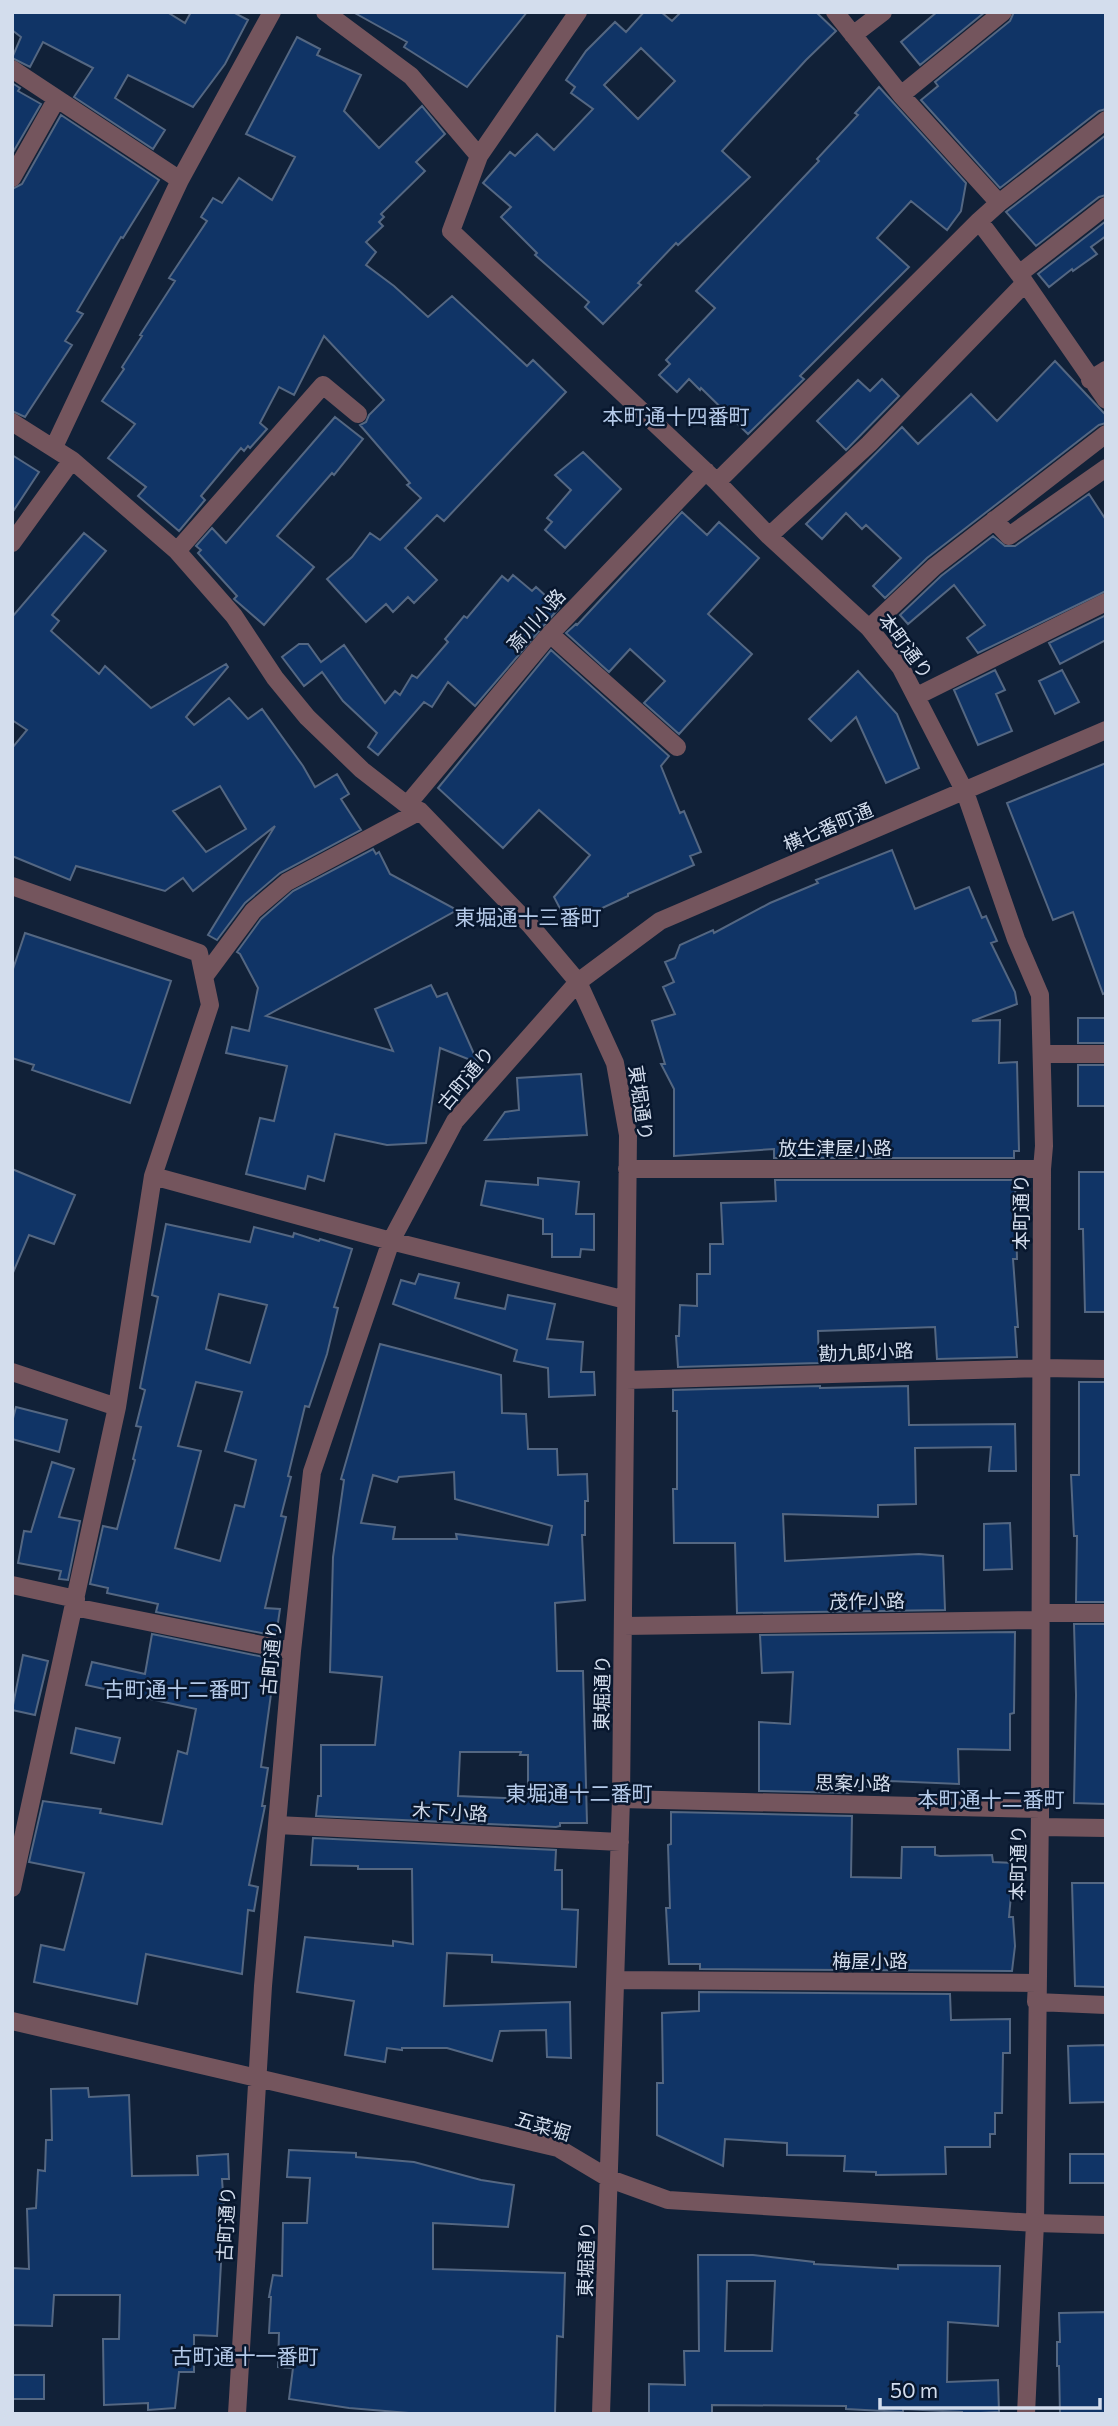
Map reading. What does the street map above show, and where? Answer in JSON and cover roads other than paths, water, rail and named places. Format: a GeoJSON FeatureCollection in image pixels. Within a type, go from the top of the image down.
{"type":"FeatureCollection","features":[{"type":"Feature","properties":{"kind":"street"},"geometry":{"type":"LineString","coordinates":[[54,447],[180,180],[272,12]]}},
{"type":"Feature","properties":{"kind":"street"},"geometry":{"type":"LineString","coordinates":[[325,12],[411,76],[479,156],[578,12]]}},
{"type":"Feature","properties":{"kind":"street"},"geometry":{"type":"LineString","coordinates":[[835,12],[901,95],[999,202]]}},
{"type":"Feature","properties":{"kind":"street"},"geometry":{"type":"LineString","coordinates":[[853,35],[883,12]]}},
{"type":"Feature","properties":{"kind":"street"},"geometry":{"type":"LineString","coordinates":[[901,95],[1003,12]]}},
{"type":"Feature","properties":{"kind":"street"},"geometry":{"type":"LineString","coordinates":[[12,69],[180,180]]}},
{"type":"Feature","properties":{"kind":"street"},"geometry":{"type":"LineString","coordinates":[[12,178],[57,100]]}},
{"type":"Feature","properties":{"kind":"street","name":"斎川小路"},"geometry":{"type":"LineString","coordinates":[[413,808],[550,634],[999,202],[1106,120]]}},
{"type":"Feature","properties":{"kind":"street","name":"本町通り"},"geometry":{"type":"LineString","coordinates":[[479,156],[451,231],[712,476],[769,536],[869,628],[901,668],[965,792],[1016,939],[1040,995],[1044,1146],[1041,1809]]}},
{"type":"Feature","properties":{"kind":"street"},"geometry":{"type":"LineString","coordinates":[[769,536],[869,444],[1022,278],[1106,206]]}},
{"type":"Feature","properties":{"kind":"street"},"geometry":{"type":"LineString","coordinates":[[979,221],[1106,400]]}},
{"type":"Feature","properties":{"kind":"street"},"geometry":{"type":"LineString","coordinates":[[1090,380],[1106,370]]}},
{"type":"Feature","properties":{"kind":"street"},"geometry":{"type":"LineString","coordinates":[[177,551],[324,385],[358,414]]}},
{"type":"Feature","properties":{"kind":"street","name":"東堀通り"},"geometry":{"type":"LineString","coordinates":[[12,422],[72,460],[177,551],[234,616],[275,678],[307,717],[362,770],[413,808],[530,925],[578,982],[615,1063],[628,1135],[627,1380],[620,1842],[601,2414]]}},
{"type":"Feature","properties":{"kind":"street"},"geometry":{"type":"LineString","coordinates":[[869,628],[934,567],[1106,434]]}},
{"type":"Feature","properties":{"kind":"street"},"geometry":{"type":"LineString","coordinates":[[12,543],[72,460]]}},
{"type":"Feature","properties":{"kind":"street"},"geometry":{"type":"LineString","coordinates":[[994,520],[1009,536],[1106,468]]}},
{"type":"Feature","properties":{"kind":"street"},"geometry":{"type":"LineString","coordinates":[[917,696],[1106,602]]}},
{"type":"Feature","properties":{"kind":"street"},"geometry":{"type":"LineString","coordinates":[[550,634],[677,747]]}},
{"type":"Feature","properties":{"kind":"street","name":"横七番町通"},"geometry":{"type":"LineString","coordinates":[[578,982],[660,922],[1106,730]]}},
{"type":"Feature","properties":{"kind":"street"},"geometry":{"type":"LineString","coordinates":[[204,977],[253,911],[287,882],[413,808]]}},
{"type":"Feature","properties":{"kind":"street"},"geometry":{"type":"LineString","coordinates":[[12,886],[199,953],[210,1005],[153,1176],[117,1408],[12,1888]]}},
{"type":"Feature","properties":{"kind":"street","name":"古町通り"},"geometry":{"type":"LineString","coordinates":[[237,2414],[256,2077],[292,1651],[312,1472],[391,1241],[455,1121],[578,982]]}},
{"type":"Feature","properties":{"kind":"street"},"geometry":{"type":"LineString","coordinates":[[1043,1054],[1106,1054]]}},
{"type":"Feature","properties":{"kind":"street","name":"放生津屋小路"},"geometry":{"type":"LineString","coordinates":[[627,1169],[1042,1169]]}},
{"type":"Feature","properties":{"kind":"street"},"geometry":{"type":"LineString","coordinates":[[153,1176],[391,1241],[626,1300]]}},
{"type":"Feature","properties":{"kind":"street","name":"勘九郎小路"},"geometry":{"type":"LineString","coordinates":[[627,1380],[1041,1368],[1106,1369]]}},
{"type":"Feature","properties":{"kind":"street"},"geometry":{"type":"LineString","coordinates":[[12,1372],[117,1408]]}},
{"type":"Feature","properties":{"kind":"street"},"geometry":{"type":"LineString","coordinates":[[12,1585],[75,1603],[292,1651]]}},
{"type":"Feature","properties":{"kind":"street","name":"茂作小路"},"geometry":{"type":"LineString","coordinates":[[624,1626],[1106,1613]]}},
{"type":"Feature","properties":{"kind":"street","name":"思案小路"},"geometry":{"type":"LineString","coordinates":[[621,1799],[1041,1809]]}},
{"type":"Feature","properties":{"kind":"street"},"geometry":{"type":"LineString","coordinates":[[1041,1809],[1040,1827],[1106,1828]]}},
{"type":"Feature","properties":{"kind":"street","name":"木下小路"},"geometry":{"type":"LineString","coordinates":[[277,1825],[620,1842]]}},
{"type":"Feature","properties":{"kind":"street","name":"本町通り"},"geometry":{"type":"LineString","coordinates":[[1037,1983],[1040,1827]]}},
{"type":"Feature","properties":{"kind":"street","name":"梅屋小路"},"geometry":{"type":"LineString","coordinates":[[616,1980],[1037,1983]]}},
{"type":"Feature","properties":{"kind":"street"},"geometry":{"type":"LineString","coordinates":[[1026,2414],[1035,2223],[1037,1983]]}},
{"type":"Feature","properties":{"kind":"street"},"geometry":{"type":"LineString","coordinates":[[1037,2002],[1106,2004]]}},
{"type":"Feature","properties":{"kind":"street","name":"五菜堀"},"geometry":{"type":"LineString","coordinates":[[12,2021],[558,2148],[610,2179],[668,2200],[1106,2225]]}},
{"type":"Feature","properties":{"kind":"district","name":"本町通十四番町"},"geometry":{"type":"Point","coordinates":[676,417]}},
{"type":"Feature","properties":{"kind":"district","name":"東堀通十三番町"},"geometry":{"type":"Point","coordinates":[528,918]}},
{"type":"Feature","properties":{"kind":"district","name":"古町通十二番町"},"geometry":{"type":"Point","coordinates":[177,1690]}},
{"type":"Feature","properties":{"kind":"district","name":"東堀通十二番町"},"geometry":{"type":"Point","coordinates":[579,1794]}},
{"type":"Feature","properties":{"kind":"district","name":"本町通十二番町"},"geometry":{"type":"Point","coordinates":[991,1800]}},
{"type":"Feature","properties":{"kind":"district","name":"古町通十一番町"},"geometry":{"type":"Point","coordinates":[245,2357]}}]}
